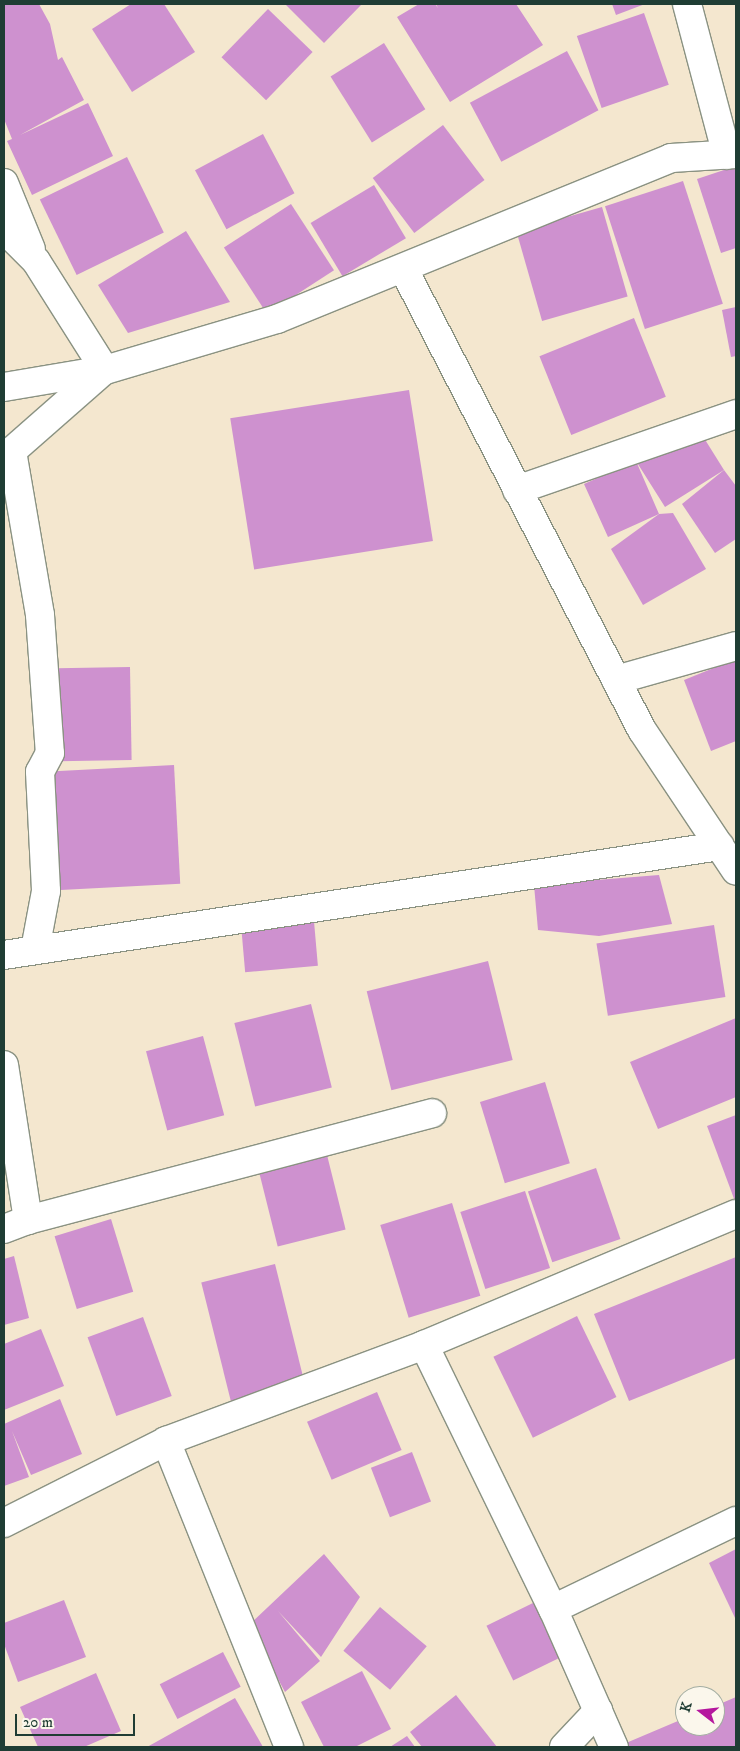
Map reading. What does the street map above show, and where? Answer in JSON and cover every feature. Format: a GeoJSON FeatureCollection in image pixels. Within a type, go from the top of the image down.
{"type":"FeatureCollection","features":[{"type":"Feature","properties":{"kind":"street"},"geometry":{"type":"LineString","coordinates":[[4,387],[104,370],[277,319],[671,158],[732,154],[687,4]]}},
{"type":"Feature","properties":{"kind":"street"},"geometry":{"type":"LineString","coordinates":[[4,183],[36,261],[104,370]]}},
{"type":"Feature","properties":{"kind":"street"},"geometry":{"type":"LineString","coordinates":[[4,229],[36,261]]}},
{"type":"Feature","properties":{"kind":"street"},"geometry":{"type":"LineString","coordinates":[[403,268],[516,490],[642,730],[736,871]]}},
{"type":"Feature","properties":{"kind":"street"},"geometry":{"type":"LineString","coordinates":[[35,950],[46,892],[40,772],[50,753],[40,615],[8,455],[104,370]]}},
{"type":"Feature","properties":{"kind":"street"},"geometry":{"type":"LineString","coordinates":[[516,490],[736,414]]}},
{"type":"Feature","properties":{"kind":"street"},"geometry":{"type":"LineString","coordinates":[[616,680],[736,646]]}},
{"type":"Feature","properties":{"kind":"street"},"geometry":{"type":"LineString","coordinates":[[4,955],[720,846]]}},
{"type":"Feature","properties":{"kind":"street"},"geometry":{"type":"LineString","coordinates":[[4,1065],[16,1224],[432,1113]]}},
{"type":"Feature","properties":{"kind":"street"},"geometry":{"type":"LineString","coordinates":[[4,1523],[166,1441],[424,1344],[736,1214]]}},
{"type":"Feature","properties":{"kind":"street"},"geometry":{"type":"LineString","coordinates":[[424,1344],[553,1608],[614,1747]]}},
{"type":"Feature","properties":{"kind":"street"},"geometry":{"type":"LineString","coordinates":[[166,1441],[289,1747]]}},
{"type":"Feature","properties":{"kind":"street"},"geometry":{"type":"LineString","coordinates":[[553,1608],[736,1521]]}},
{"type":"Feature","properties":{"kind":"street"},"geometry":{"type":"LineString","coordinates":[[564,1747],[598,1711]]}},
{"type":"Feature","properties":{"kind":"building"},"geometry":{"type":"Polygon","coordinates":[[[4,4],[39,4],[50,24],[58,60],[62,57],[84,100],[20,135],[88,103],[113,156],[32,195],[7,141],[12,139],[4,119],[4,4]]]}},
{"type":"Feature","properties":{"kind":"building"},"geometry":{"type":"Polygon","coordinates":[[[131,4],[164,4],[195,52],[132,92],[92,29],[131,4]]]}},
{"type":"Feature","properties":{"kind":"building"},"geometry":{"type":"Polygon","coordinates":[[[285,4],[362,4],[324,43],[285,4]]]}},
{"type":"Feature","properties":{"kind":"building"},"geometry":{"type":"Polygon","coordinates":[[[419,4],[435,4],[438,8],[436,4],[516,4],[543,45],[450,102],[397,17],[419,4]]]}},
{"type":"Feature","properties":{"kind":"building"},"geometry":{"type":"Polygon","coordinates":[[[612,4],[645,4],[616,15],[612,4]]]}},
{"type":"Feature","properties":{"kind":"building"},"geometry":{"type":"Polygon","coordinates":[[[268,9],[313,52],[266,100],[221,57],[268,9]]]}},
{"type":"Feature","properties":{"kind":"building"},"geometry":{"type":"Polygon","coordinates":[[[644,13],[669,85],[602,108],[577,36],[644,13]]]}},
{"type":"Feature","properties":{"kind":"building"},"geometry":{"type":"Polygon","coordinates":[[[384,43],[425,109],[372,143],[331,76],[384,43]]]}},
{"type":"Feature","properties":{"kind":"building"},"geometry":{"type":"Polygon","coordinates":[[[567,51],[598,110],[501,162],[470,103],[567,51]]]}},
{"type":"Feature","properties":{"kind":"building"},"geometry":{"type":"Polygon","coordinates":[[[443,125],[485,180],[414,233],[373,178],[443,125]]]}},
{"type":"Feature","properties":{"kind":"building"},"geometry":{"type":"Polygon","coordinates":[[[263,134],[294,193],[226,229],[195,170],[263,134]]]}},
{"type":"Feature","properties":{"kind":"building"},"geometry":{"type":"Polygon","coordinates":[[[127,157],[164,232],[77,275],[40,200],[127,157]]]}},
{"type":"Feature","properties":{"kind":"building"},"geometry":{"type":"Polygon","coordinates":[[[736,166],[736,248],[721,253],[697,179],[736,166]]]}},
{"type":"Feature","properties":{"kind":"building"},"geometry":{"type":"Polygon","coordinates":[[[683,181],[723,304],[645,329],[605,206],[683,181]]]}},
{"type":"Feature","properties":{"kind":"building"},"geometry":{"type":"Polygon","coordinates":[[[374,185],[406,238],[343,276],[311,223],[374,185]]]}},
{"type":"Feature","properties":{"kind":"building"},"geometry":{"type":"Polygon","coordinates":[[[291,204],[334,270],[267,314],[224,248],[291,204]]]}},
{"type":"Feature","properties":{"kind":"building"},"geometry":{"type":"Polygon","coordinates":[[[602,207],[628,296],[542,321],[516,232],[602,207]]]}},
{"type":"Feature","properties":{"kind":"building"},"geometry":{"type":"Polygon","coordinates":[[[186,231],[230,302],[128,333],[98,285],[186,231]]]}},
{"type":"Feature","properties":{"kind":"building"},"geometry":{"type":"Polygon","coordinates":[[[736,307],[736,356],[731,357],[722,310],[736,307]]]}},
{"type":"Feature","properties":{"kind":"building"},"geometry":{"type":"Polygon","coordinates":[[[634,318],[666,397],[571,435],[539,356],[634,318]]]}},
{"type":"Feature","properties":{"kind":"building"},"geometry":{"type":"Polygon","coordinates":[[[409,390],[433,541],[254,569],[230,418],[409,390]]]}},
{"type":"Feature","properties":{"kind":"building"},"geometry":{"type":"Polygon","coordinates":[[[704,438],[724,470],[665,507],[636,461],[704,438]]]}},
{"type":"Feature","properties":{"kind":"building"},"geometry":{"type":"Polygon","coordinates":[[[636,461],[659,514],[608,537],[584,484],[636,461]]]}},
{"type":"Feature","properties":{"kind":"building"},"geometry":{"type":"Polygon","coordinates":[[[724,470],[736,486],[736,539],[715,553],[682,504],[724,470]]]}},
{"type":"Feature","properties":{"kind":"building"},"geometry":{"type":"Polygon","coordinates":[[[673,513],[706,569],[643,605],[611,549],[659,514],[673,513]]]}},
{"type":"Feature","properties":{"kind":"building"},"geometry":{"type":"Polygon","coordinates":[[[736,659],[736,741],[711,751],[684,680],[736,659]]]}},
{"type":"Feature","properties":{"kind":"building"},"geometry":{"type":"Polygon","coordinates":[[[130,667],[132,760],[59,761],[57,668],[130,667]]]}},
{"type":"Feature","properties":{"kind":"building"},"geometry":{"type":"Polygon","coordinates":[[[174,765],[180,884],[46,891],[40,772],[174,765]]]}},
{"type":"Feature","properties":{"kind":"building"},"geometry":{"type":"Polygon","coordinates":[[[659,875],[672,924],[599,936],[538,930],[534,885],[659,875]]]}},
{"type":"Feature","properties":{"kind":"building"},"geometry":{"type":"Polygon","coordinates":[[[313,910],[318,966],[245,972],[240,916],[313,910]]]}},
{"type":"Feature","properties":{"kind":"building"},"geometry":{"type":"Polygon","coordinates":[[[714,925],[725,997],[608,1016],[596,944],[714,925]]]}},
{"type":"Feature","properties":{"kind":"building"},"geometry":{"type":"Polygon","coordinates":[[[488,961],[513,1060],[391,1090],[367,991],[488,961]]]}},
{"type":"Feature","properties":{"kind":"building"},"geometry":{"type":"Polygon","coordinates":[[[311,1004],[332,1087],[255,1107],[234,1023],[311,1004]]]}},
{"type":"Feature","properties":{"kind":"building"},"geometry":{"type":"Polygon","coordinates":[[[736,1018],[736,1097],[658,1129],[630,1062],[736,1018]]]}},
{"type":"Feature","properties":{"kind":"building"},"geometry":{"type":"Polygon","coordinates":[[[203,1036],[224,1115],[167,1130],[146,1051],[203,1036]]]}},
{"type":"Feature","properties":{"kind":"building"},"geometry":{"type":"Polygon","coordinates":[[[545,1082],[570,1163],[505,1183],[480,1102],[545,1082]]]}},
{"type":"Feature","properties":{"kind":"building"},"geometry":{"type":"Polygon","coordinates":[[[736,1115],[736,1204],[707,1126],[736,1115]]]}},
{"type":"Feature","properties":{"kind":"building"},"geometry":{"type":"Polygon","coordinates":[[[326,1151],[346,1230],[278,1247],[258,1168],[326,1151]]]}},
{"type":"Feature","properties":{"kind":"building"},"geometry":{"type":"Polygon","coordinates":[[[596,1168],[620,1239],[552,1262],[528,1191],[596,1168]]]}},
{"type":"Feature","properties":{"kind":"building"},"geometry":{"type":"Polygon","coordinates":[[[525,1191],[550,1268],[485,1289],[460,1212],[525,1191]]]}},
{"type":"Feature","properties":{"kind":"building"},"geometry":{"type":"Polygon","coordinates":[[[452,1203],[480,1296],[409,1318],[380,1225],[452,1203]]]}},
{"type":"Feature","properties":{"kind":"building"},"geometry":{"type":"Polygon","coordinates":[[[111,1219],[133,1292],[77,1309],[55,1236],[111,1219]]]}},
{"type":"Feature","properties":{"kind":"building"},"geometry":{"type":"Polygon","coordinates":[[[14,1256],[29,1318],[4,1325],[4,1259],[14,1256]]]}},
{"type":"Feature","properties":{"kind":"building"},"geometry":{"type":"Polygon","coordinates":[[[736,1257],[736,1358],[629,1401],[594,1314],[736,1257]]]}},
{"type":"Feature","properties":{"kind":"building"},"geometry":{"type":"Polygon","coordinates":[[[275,1264],[305,1382],[231,1401],[201,1282],[275,1264]]]}},
{"type":"Feature","properties":{"kind":"building"},"geometry":{"type":"Polygon","coordinates":[[[577,1316],[616,1397],[533,1438],[493,1357],[577,1316]]]}},
{"type":"Feature","properties":{"kind":"building"},"geometry":{"type":"Polygon","coordinates":[[[143,1317],[172,1396],[116,1416],[88,1337],[143,1317]]]}},
{"type":"Feature","properties":{"kind":"building"},"geometry":{"type":"Polygon","coordinates":[[[41,1329],[64,1386],[4,1410],[4,1344],[41,1329]]]}},
{"type":"Feature","properties":{"kind":"building"},"geometry":{"type":"Polygon","coordinates":[[[377,1392],[402,1450],[332,1480],[307,1422],[377,1392]]]}},
{"type":"Feature","properties":{"kind":"building"},"geometry":{"type":"Polygon","coordinates":[[[60,1399],[82,1454],[31,1475],[12,1431],[29,1477],[4,1486],[4,1424],[60,1399]]]}},
{"type":"Feature","properties":{"kind":"building"},"geometry":{"type":"Polygon","coordinates":[[[412,1452],[431,1501],[390,1517],[371,1468],[412,1452]]]}},
{"type":"Feature","properties":{"kind":"building"},"geometry":{"type":"Polygon","coordinates":[[[736,1549],[736,1620],[709,1563],[736,1549]]]}},
{"type":"Feature","properties":{"kind":"building"},"geometry":{"type":"Polygon","coordinates":[[[324,1554],[360,1597],[321,1657],[278,1611],[320,1661],[285,1692],[249,1625],[324,1554]]]}},
{"type":"Feature","properties":{"kind":"building"},"geometry":{"type":"Polygon","coordinates":[[[64,1600],[86,1657],[18,1682],[4,1644],[4,1623],[64,1600]]]}},
{"type":"Feature","properties":{"kind":"building"},"geometry":{"type":"Polygon","coordinates":[[[535,1602],[562,1657],[513,1680],[486,1626],[535,1602]]]}},
{"type":"Feature","properties":{"kind":"building"},"geometry":{"type":"Polygon","coordinates":[[[380,1607],[427,1646],[390,1690],[343,1651],[380,1607]]]}},
{"type":"Feature","properties":{"kind":"building"},"geometry":{"type":"Polygon","coordinates":[[[223,1652],[241,1687],[177,1719],[160,1684],[223,1652]]]}},
{"type":"Feature","properties":{"kind":"building"},"geometry":{"type":"Polygon","coordinates":[[[362,1671],[391,1729],[355,1747],[324,1747],[301,1702],[362,1671]]]}},
{"type":"Feature","properties":{"kind":"building"},"geometry":{"type":"Polygon","coordinates":[[[96,1673],[121,1731],[84,1747],[38,1747],[20,1707],[96,1673]]]}},
{"type":"Feature","properties":{"kind":"building"},"geometry":{"type":"Polygon","coordinates":[[[456,1695],[497,1747],[422,1747],[410,1732],[456,1695]]]}},
{"type":"Feature","properties":{"kind":"building"},"geometry":{"type":"Polygon","coordinates":[[[736,1697],[736,1747],[628,1747],[626,1743],[675,1722],[675,1736],[725,1736],[725,1702],[736,1697]]]}},
{"type":"Feature","properties":{"kind":"building"},"geometry":{"type":"Polygon","coordinates":[[[235,1698],[263,1747],[147,1747],[235,1698]]]}},
{"type":"Feature","properties":{"kind":"building"},"geometry":{"type":"Polygon","coordinates":[[[407,1736],[415,1747],[390,1747],[407,1736]]]}}]}
